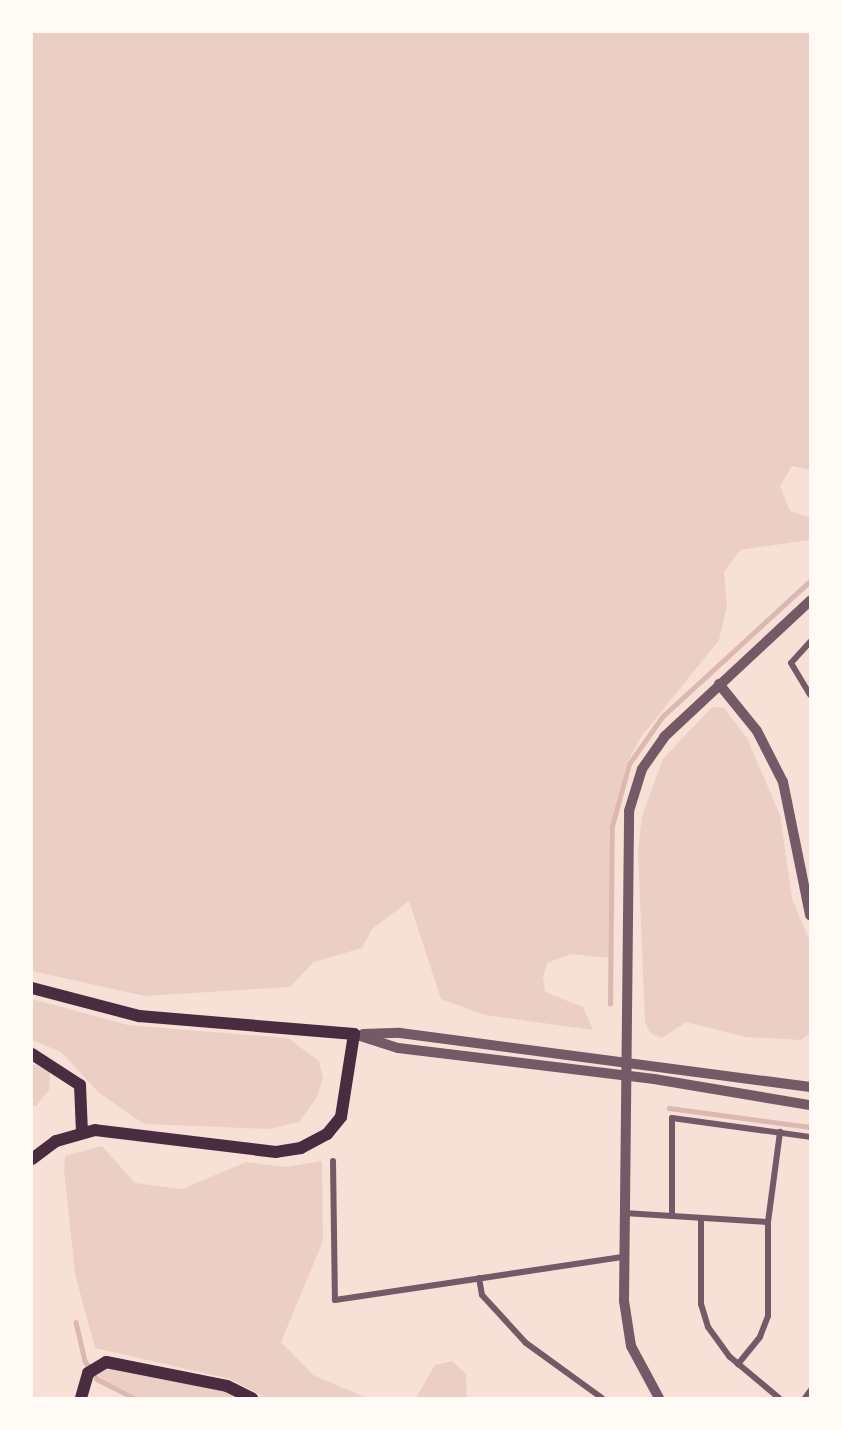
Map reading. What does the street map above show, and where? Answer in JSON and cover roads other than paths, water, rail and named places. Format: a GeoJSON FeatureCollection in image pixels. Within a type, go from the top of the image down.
{"type":"FeatureCollection","features":[{"type":"Feature","properties":{"kind":"main road"},"geometry":{"type":"LineString","coordinates":[[32,988],[139,1016],[354,1034],[341,1117],[327,1134],[301,1148],[276,1152],[134,1131],[82,1132],[56,1142],[32,1159]]}},
{"type":"Feature","properties":{"kind":"main road"},"geometry":{"type":"LineString","coordinates":[[32,1054],[80,1085],[82,1132]]}},
{"type":"Feature","properties":{"kind":"main road"},"geometry":{"type":"LineString","coordinates":[[81,1398],[90,1370],[115,1362],[227,1386],[252,1398]]}},
{"type":"Feature","properties":{"kind":"street"},"geometry":{"type":"LineString","coordinates":[[659,1398],[631,1346],[624,1257],[625,845],[632,794],[656,746],[719,684],[810,601]]}},
{"type":"Feature","properties":{"kind":"street"},"geometry":{"type":"LineString","coordinates":[[810,642],[791,663],[810,695]]}},
{"type":"Feature","properties":{"kind":"street"},"geometry":{"type":"LineString","coordinates":[[719,684],[757,731],[783,782],[810,915]]}},
{"type":"Feature","properties":{"kind":"street"},"geometry":{"type":"LineString","coordinates":[[354,1034],[398,1048],[810,1087]]}},
{"type":"Feature","properties":{"kind":"street"},"geometry":{"type":"LineString","coordinates":[[625,1071],[810,1105]]}},
{"type":"Feature","properties":{"kind":"street"},"geometry":{"type":"LineString","coordinates":[[672,1216],[672,1118],[810,1137]]}},
{"type":"Feature","properties":{"kind":"street"},"geometry":{"type":"LineString","coordinates":[[738,1364],[760,1337],[768,1316],[768,1222],[780,1132]]}},
{"type":"Feature","properties":{"kind":"street"},"geometry":{"type":"LineString","coordinates":[[333,1161],[335,1300],[624,1257]]}},
{"type":"Feature","properties":{"kind":"street"},"geometry":{"type":"LineString","coordinates":[[624,1213],[768,1222]]}},
{"type":"Feature","properties":{"kind":"street"},"geometry":{"type":"LineString","coordinates":[[701,1218],[703,1312],[712,1335],[738,1364],[778,1398]]}},
{"type":"Feature","properties":{"kind":"street"},"geometry":{"type":"LineString","coordinates":[[479,1278],[482,1295],[526,1343],[602,1398]]}},
{"type":"Feature","properties":{"kind":"street"},"geometry":{"type":"LineString","coordinates":[[805,1398],[810,1391]]}},
{"type":"Feature","properties":{"kind":"waterway"},"geometry":{"type":"LineString","coordinates":[[610,1004],[612,826],[629,764],[662,717],[810,581]]}},
{"type":"Feature","properties":{"kind":"waterway"},"geometry":{"type":"LineString","coordinates":[[669,1108],[810,1127]]}},
{"type":"Feature","properties":{"kind":"waterway"},"geometry":{"type":"LineString","coordinates":[[76,1322],[85,1361],[97,1379],[134,1398]]}}]}
